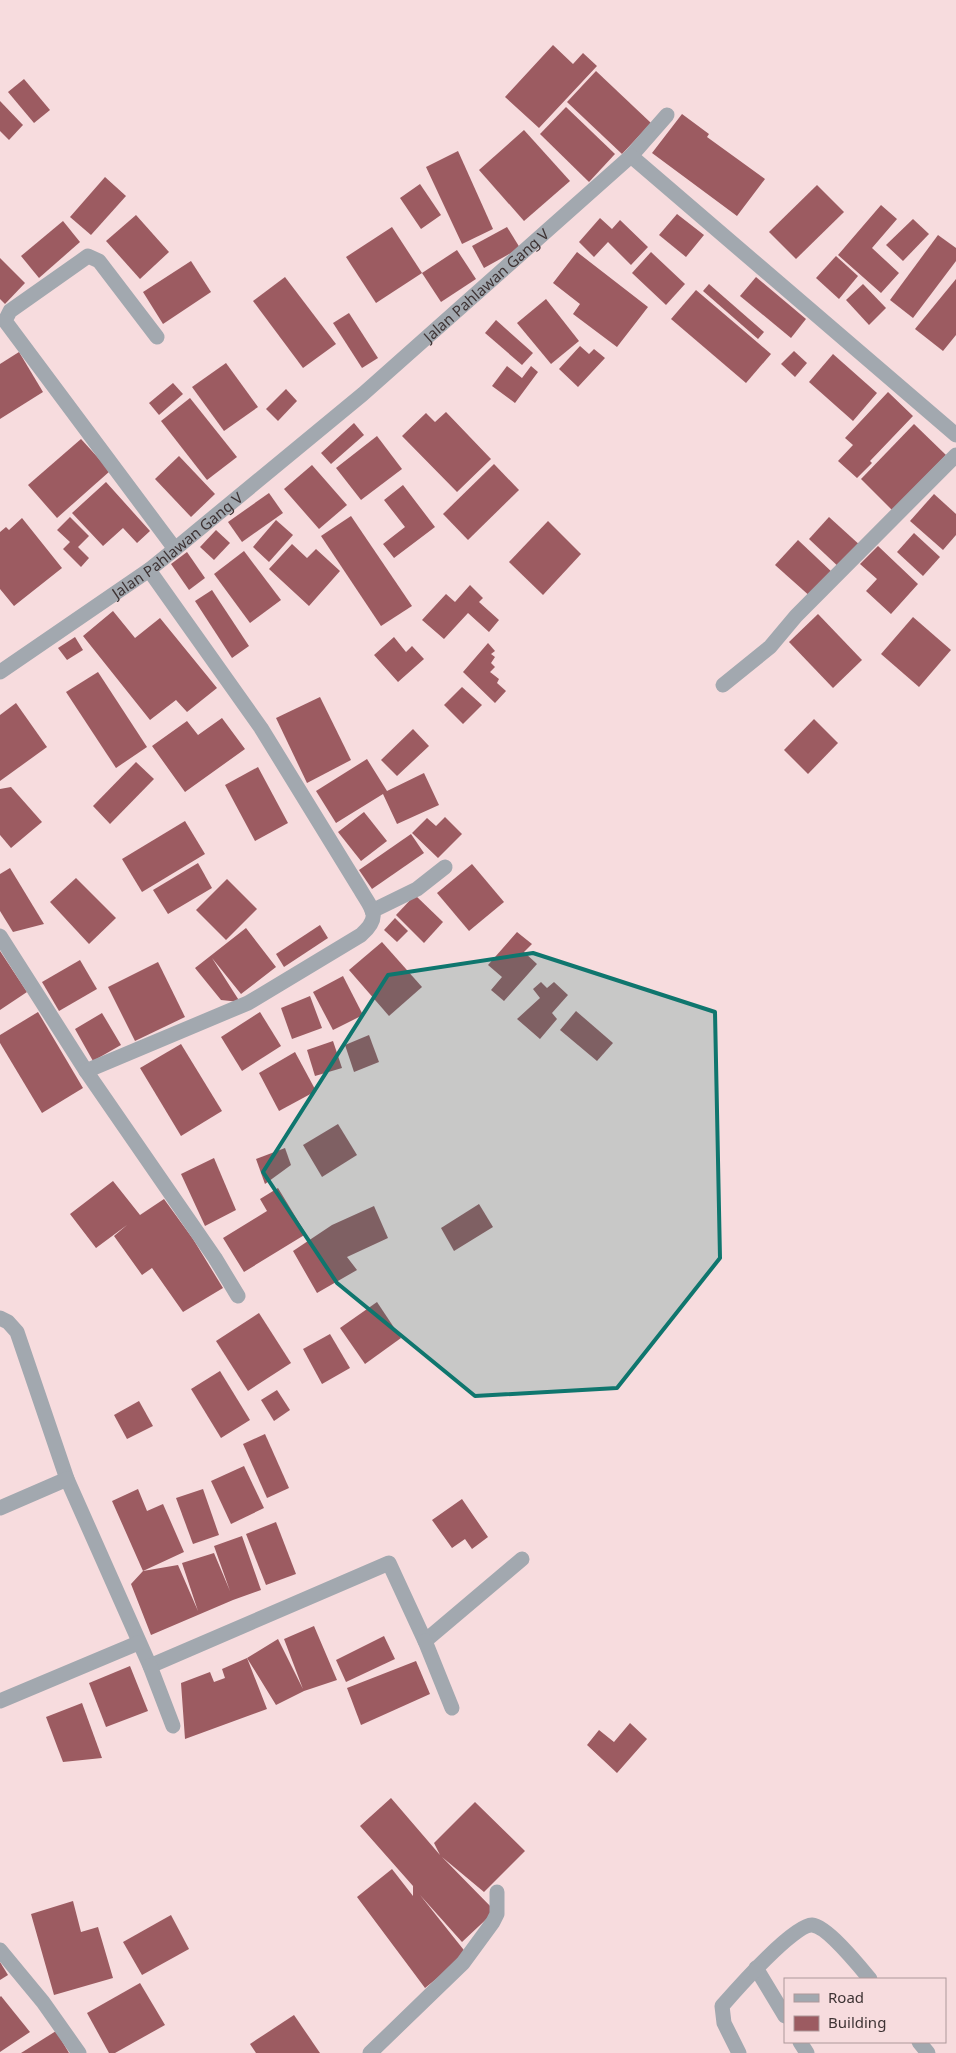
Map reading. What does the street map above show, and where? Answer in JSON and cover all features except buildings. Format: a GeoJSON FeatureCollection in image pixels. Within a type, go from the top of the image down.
{"type":"FeatureCollection","features":[{"type":"Feature","properties":{"kind":"street","name":"Jalan Pahlawan Gang V"},"geometry":{"type":"LineString","coordinates":[[0,672],[148,570],[363,394],[631,156],[668,114]]}},
{"type":"Feature","properties":{"kind":"street"},"geometry":{"type":"LineString","coordinates":[[631,156],[956,435]]}},
{"type":"Feature","properties":{"kind":"street"},"geometry":{"type":"LineString","coordinates":[[157,337],[98,260],[88,256],[10,311],[5,320],[175,549]]}},
{"type":"Feature","properties":{"kind":"street"},"geometry":{"type":"LineString","coordinates":[[723,685],[770,647],[796,616],[956,455]]}},
{"type":"Feature","properties":{"kind":"street"},"geometry":{"type":"LineString","coordinates":[[86,1072],[248,1003],[361,935],[374,919],[372,911],[261,728],[148,570]]}},
{"type":"Feature","properties":{"kind":"street"},"geometry":{"type":"LineString","coordinates":[[372,911],[418,889],[445,867]]}},
{"type":"Feature","properties":{"kind":"street"},"geometry":{"type":"LineString","coordinates":[[0,936],[86,1072],[215,1258],[238,1296]]}},
{"type":"Feature","properties":{"kind":"street"},"geometry":{"type":"LineString","coordinates":[[0,1318],[8,1322],[17,1332],[67,1478],[138,1643],[150,1666],[173,1726]]}},
{"type":"Feature","properties":{"kind":"street"},"geometry":{"type":"LineString","coordinates":[[0,1508],[67,1478]]}},
{"type":"Feature","properties":{"kind":"street"},"geometry":{"type":"LineString","coordinates":[[425,1641],[522,1559]]}},
{"type":"Feature","properties":{"kind":"street"},"geometry":{"type":"LineString","coordinates":[[150,1666],[388,1563],[425,1641],[452,1708]]}},
{"type":"Feature","properties":{"kind":"street"},"geometry":{"type":"LineString","coordinates":[[0,1701],[138,1643]]}},
{"type":"Feature","properties":{"kind":"street"},"geometry":{"type":"LineString","coordinates":[[370,2053],[463,1963],[497,1914],[497,1892]]}},
{"type":"Feature","properties":{"kind":"street"},"geometry":{"type":"LineString","coordinates":[[739,2053],[724,2023],[722,2006],[756,1968],[798,1929],[812,1925],[825,1930],[869,1978]]}},
{"type":"Feature","properties":{"kind":"street"},"geometry":{"type":"LineString","coordinates":[[0,1950],[43,2002],[79,2053]]}},
{"type":"Feature","properties":{"kind":"street"},"geometry":{"type":"LineString","coordinates":[[756,1968],[784,2014]]}},
{"type":"Feature","properties":{"kind":"street"},"geometry":{"type":"LineString","coordinates":[[920,2043],[928,2053]]}},
{"type":"Feature","properties":{"kind":"highlighted area"},"geometry":{"type":"Polygon","coordinates":[[[533,953],[715,1012],[720,1258],[617,1388],[475,1396],[337,1283],[263,1172],[388,975],[533,953]]]}}]}
